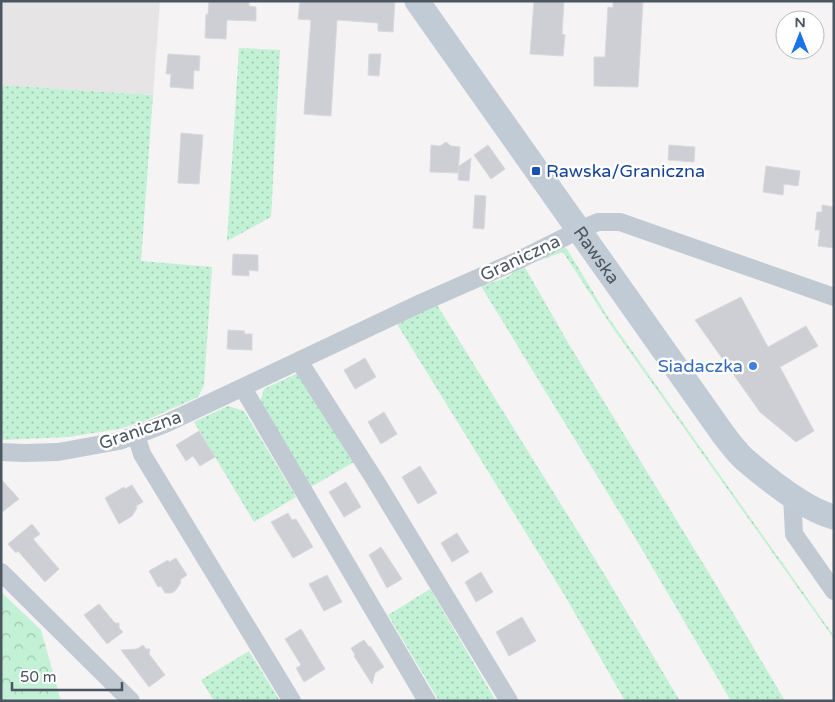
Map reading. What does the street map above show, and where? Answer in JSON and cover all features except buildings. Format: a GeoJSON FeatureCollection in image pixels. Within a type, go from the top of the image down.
{"type":"FeatureCollection","features":[{"type":"Feature","properties":{"kind":"street","name":"Rawska"},"geometry":{"type":"LineString","coordinates":[[417,1],[723,434],[742,457],[792,496],[824,515],[834,517]]}},
{"type":"Feature","properties":{"kind":"street","name":"Graniczna"},"geometry":{"type":"LineString","coordinates":[[1,452],[58,452],[90,447],[136,435],[243,388],[421,303],[521,259],[598,222],[620,222],[834,297]]}},
{"type":"Feature","properties":{"kind":"street"},"geometry":{"type":"LineString","coordinates":[[299,361],[375,480],[509,701]]}},
{"type":"Feature","properties":{"kind":"street"},"geometry":{"type":"LineString","coordinates":[[243,388],[427,701]]}},
{"type":"Feature","properties":{"kind":"street"},"geometry":{"type":"LineString","coordinates":[[136,435],[142,454],[292,701]]}},
{"type":"Feature","properties":{"kind":"street"},"geometry":{"type":"LineString","coordinates":[[834,503],[816,498],[792,496],[794,534],[834,591]]}},
{"type":"Feature","properties":{"kind":"street"},"geometry":{"type":"LineString","coordinates":[[1,572],[131,701]]}},
{"type":"Feature","properties":{"kind":"shaded area"},"geometry":{"type":"Polygon","coordinates":[[[1,1],[160,1],[153,95],[1,85],[1,1]]]}},
{"type":"Feature","properties":{"kind":"green space"},"geometry":{"type":"Polygon","coordinates":[[[239,48],[280,50],[271,217],[227,241],[239,48]]]}},
{"type":"Feature","properties":{"kind":"green space"},"geometry":{"type":"Polygon","coordinates":[[[1,85],[153,95],[141,261],[212,267],[204,385],[198,397],[142,422],[119,429],[68,437],[1,440],[1,85]]]}},
{"type":"Feature","properties":{"kind":"green space"},"geometry":{"type":"Polygon","coordinates":[[[562,246],[567,249],[608,317],[834,636],[834,639],[610,324],[563,252],[524,266],[570,346],[785,701],[731,701],[640,546],[481,286],[506,278],[524,264],[562,246]]]}},
{"type":"Feature","properties":{"kind":"green space"},"geometry":{"type":"Polygon","coordinates":[[[437,305],[603,572],[680,701],[625,701],[565,596],[397,324],[437,305]]]}},
{"type":"Feature","properties":{"kind":"green space"},"geometry":{"type":"Polygon","coordinates":[[[298,373],[354,462],[311,487],[260,403],[264,389],[298,373]]]}},
{"type":"Feature","properties":{"kind":"green space"},"geometry":{"type":"Polygon","coordinates":[[[228,406],[244,411],[296,497],[254,522],[194,422],[228,406]]]}},
{"type":"Feature","properties":{"kind":"green space"},"geometry":{"type":"Polygon","coordinates":[[[430,589],[496,701],[439,701],[388,615],[430,589]]]}},
{"type":"Feature","properties":{"kind":"green space"},"geometry":{"type":"Polygon","coordinates":[[[1,592],[41,630],[61,701],[1,701],[1,592]]]}},
{"type":"Feature","properties":{"kind":"green space"},"geometry":{"type":"Polygon","coordinates":[[[249,651],[280,701],[214,701],[201,680],[249,651]]]}},
{"type":"Feature","properties":{"kind":"place","name":"Rawska/Graniczna"},"geometry":{"type":"Point","coordinates":[536,171]}},
{"type":"Feature","properties":{"kind":"place","name":"Siadaczka"},"geometry":{"type":"Point","coordinates":[753,366]}}]}
